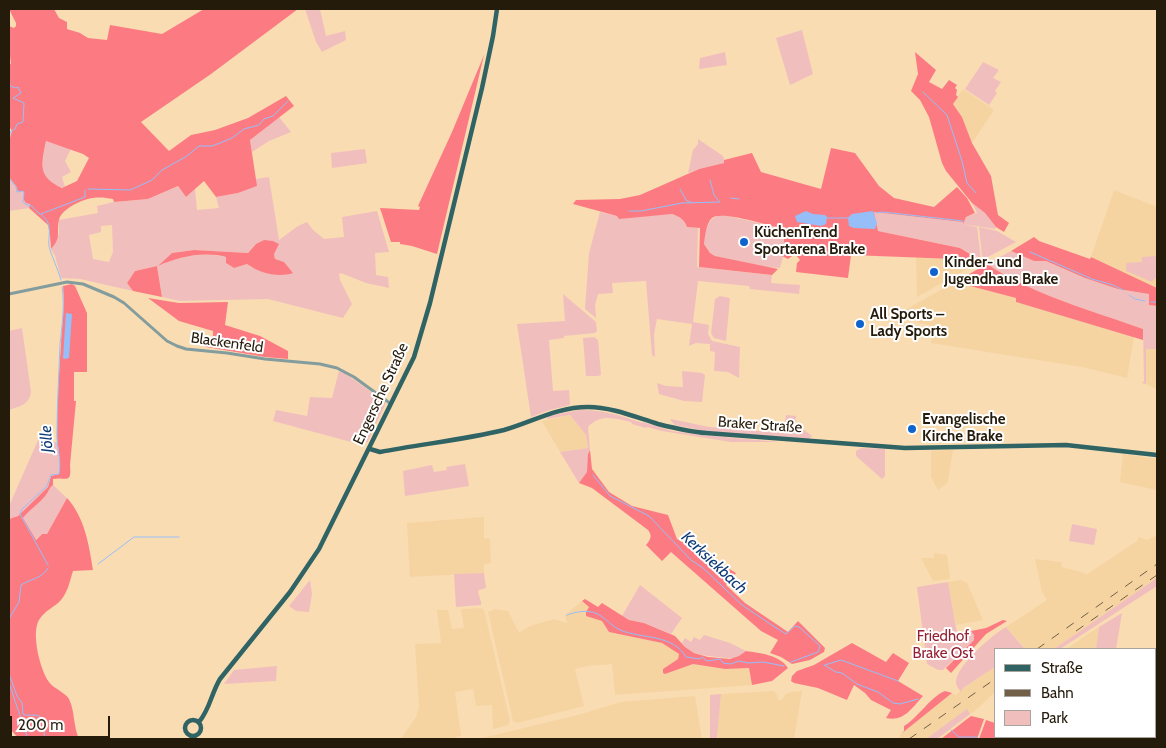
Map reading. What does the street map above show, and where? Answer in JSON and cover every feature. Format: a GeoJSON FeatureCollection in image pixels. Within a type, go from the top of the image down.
{"type":"FeatureCollection","features":[{"type":"Feature","properties":{"kind":"main road","name":"Engersche Straße"},"geometry":{"type":"LineString","coordinates":[[199,722],[209,708],[214,691],[220,680],[290,592],[311,562],[333,523],[409,367],[425,325],[478,106],[497,9]]}},
{"type":"Feature","properties":{"kind":"main road","name":"Braker Straße"},"geometry":{"type":"LineString","coordinates":[[370,448],[380,452],[490,432],[510,428],[560,410],[588,407],[612,410],[666,426],[706,433],[911,448],[1066,445],[1157,455]]}},
{"type":"Feature","properties":{"kind":"main road"},"geometry":{"type":"LineString","coordinates":[[192,720],[199,722],[202,728],[200,734],[194,736],[188,734],[185,728],[187,723],[192,720]]}},
{"type":"Feature","properties":{"kind":"main road"},"geometry":{"type":"LineString","coordinates":[[184,739],[188,734]]}},
{"type":"Feature","properties":{"kind":"street","name":"Blackenfeld"},"geometry":{"type":"LineString","coordinates":[[9,294],[67,282],[83,284],[114,297],[167,341],[177,346],[186,349],[320,364],[337,368],[354,377],[391,404]]}},
{"type":"Feature","properties":{"kind":"shaded area"},"geometry":{"type":"Polygon","coordinates":[[[9,9],[54,9],[59,18],[67,22],[67,29],[88,38],[107,40],[110,25],[162,34],[204,9],[298,9],[211,74],[141,122],[169,151],[191,135],[215,130],[248,118],[286,96],[294,106],[250,140],[257,186],[238,193],[216,197],[204,181],[186,197],[178,186],[148,199],[114,202],[113,199],[98,198],[78,202],[61,216],[58,224],[58,238],[51,249],[48,225],[29,208],[30,204],[24,200],[24,192],[18,191],[9,177],[9,141],[12,131],[9,126],[9,63],[11,64],[9,26],[14,28],[16,23],[9,9]],[[46,141],[43,157],[45,175],[54,184],[62,188],[77,181],[89,158],[83,154],[46,141]]]}},
{"type":"Feature","properties":{"kind":"shaded area"},"geometry":{"type":"Polygon","coordinates":[[[915,52],[936,70],[929,82],[942,89],[949,80],[957,85],[955,88],[958,97],[953,104],[962,117],[972,143],[991,176],[998,215],[1009,223],[1004,232],[996,227],[985,213],[972,203],[946,171],[942,163],[929,117],[920,100],[911,91],[918,74],[915,52]]]}},
{"type":"Feature","properties":{"kind":"shaded area"},"geometry":{"type":"Polygon","coordinates":[[[484,55],[437,254],[400,244],[400,242],[391,242],[380,208],[419,210],[420,207],[418,206],[452,132],[484,55]]]}},
{"type":"Feature","properties":{"kind":"shaded area"},"geometry":{"type":"Polygon","coordinates":[[[963,89],[994,110],[972,143],[962,117],[953,103],[963,89]]]}},
{"type":"Feature","properties":{"kind":"shaded area"},"geometry":{"type":"Polygon","coordinates":[[[831,148],[855,153],[879,186],[894,198],[934,207],[957,187],[967,198],[975,213],[966,217],[963,224],[963,222],[874,212],[878,231],[960,248],[982,261],[976,264],[954,261],[954,259],[851,255],[848,278],[796,272],[797,263],[800,260],[795,254],[788,259],[782,256],[784,237],[778,227],[744,219],[717,216],[708,223],[706,230],[704,244],[710,253],[715,256],[778,269],[772,275],[699,267],[700,228],[687,227],[683,220],[677,216],[672,214],[619,219],[617,216],[573,204],[576,200],[620,199],[640,195],[699,169],[752,153],[761,172],[821,189],[831,148]]]}},
{"type":"Feature","properties":{"kind":"shaded area"},"geometry":{"type":"Polygon","coordinates":[[[1114,190],[1157,207],[1157,288],[1091,257],[1114,190]]]}},
{"type":"Feature","properties":{"kind":"shaded area"},"geometry":{"type":"Polygon","coordinates":[[[1034,237],[1039,241],[1090,259],[1091,257],[1157,288],[1157,306],[1149,305],[1149,294],[1118,289],[1085,278],[1046,261],[1034,261],[1011,251],[1034,237]]]}},
{"type":"Feature","properties":{"kind":"shaded area"},"geometry":{"type":"Polygon","coordinates":[[[264,240],[279,244],[274,254],[275,259],[284,262],[293,273],[269,274],[247,264],[234,268],[226,263],[226,257],[217,255],[182,258],[158,266],[172,253],[194,250],[248,253],[256,244],[264,240]]]}},
{"type":"Feature","properties":{"kind":"shaded area"},"geometry":{"type":"Polygon","coordinates":[[[916,257],[954,259],[955,261],[976,264],[917,297],[916,257]]]}},
{"type":"Feature","properties":{"kind":"shaded area"},"geometry":{"type":"Polygon","coordinates":[[[987,264],[1024,285],[1043,293],[1143,329],[1143,340],[1016,302],[1016,298],[955,282],[987,264]]]}},
{"type":"Feature","properties":{"kind":"shaded area"},"geometry":{"type":"Polygon","coordinates":[[[157,266],[162,297],[133,291],[127,283],[135,271],[157,266]]]}},
{"type":"Feature","properties":{"kind":"shaded area"},"geometry":{"type":"Polygon","coordinates":[[[955,282],[1017,298],[1016,302],[1134,337],[1127,378],[1082,367],[931,343],[933,328],[930,328],[929,325],[896,315],[955,282]]]}},
{"type":"Feature","properties":{"kind":"shaded area"},"geometry":{"type":"Polygon","coordinates":[[[72,284],[75,286],[87,313],[87,372],[74,372],[74,401],[76,401],[70,476],[67,479],[53,479],[53,485],[46,495],[23,518],[36,540],[42,534],[47,534],[67,498],[78,514],[88,542],[93,570],[73,571],[63,597],[41,617],[36,633],[36,642],[43,669],[49,682],[69,699],[79,739],[19,739],[11,730],[9,715],[9,519],[18,516],[48,487],[51,476],[59,474],[57,422],[64,307],[63,286],[72,284]]]}},
{"type":"Feature","properties":{"kind":"shaded area"},"geometry":{"type":"Polygon","coordinates":[[[148,298],[179,303],[228,302],[225,325],[260,336],[288,351],[288,359],[206,347],[201,344],[201,340],[212,341],[213,331],[179,321],[148,298]]]}},
{"type":"Feature","properties":{"kind":"shaded area"},"geometry":{"type":"Polygon","coordinates":[[[1146,348],[1157,349],[1156,389],[1146,384],[1146,348]]]}},
{"type":"Feature","properties":{"kind":"shaded area"},"geometry":{"type":"Polygon","coordinates":[[[570,415],[586,435],[588,448],[560,452],[542,421],[570,415]]]}},
{"type":"Feature","properties":{"kind":"shaded area"},"geometry":{"type":"Polygon","coordinates":[[[590,450],[592,469],[609,492],[632,506],[668,515],[677,539],[736,573],[726,585],[745,603],[788,632],[798,621],[825,648],[824,652],[810,660],[792,664],[770,653],[778,640],[761,631],[671,552],[662,561],[646,545],[651,536],[648,530],[592,488],[579,483],[587,472],[590,450]]]}},
{"type":"Feature","properties":{"kind":"shaded area"},"geometry":{"type":"Polygon","coordinates":[[[953,450],[948,482],[938,490],[931,477],[931,451],[953,450]]]}},
{"type":"Feature","properties":{"kind":"shaded area"},"geometry":{"type":"Polygon","coordinates":[[[1123,454],[1157,459],[1157,490],[1120,482],[1123,454]]]}},
{"type":"Feature","properties":{"kind":"shaded area"},"geometry":{"type":"Polygon","coordinates":[[[484,517],[484,538],[490,539],[491,563],[484,564],[484,573],[410,577],[407,523],[484,517]]]}},
{"type":"Feature","properties":{"kind":"shaded area"},"geometry":{"type":"Polygon","coordinates":[[[1157,535],[1157,578],[1055,648],[1023,648],[1006,627],[1047,600],[1042,592],[1035,559],[1061,562],[1062,567],[1086,575],[1137,541],[1139,537],[1147,540],[1157,535]]]}},
{"type":"Feature","properties":{"kind":"shaded area"},"geometry":{"type":"Polygon","coordinates":[[[934,553],[947,555],[950,579],[933,581],[921,558],[934,558],[934,553]]]}},
{"type":"Feature","properties":{"kind":"shaded area"},"geometry":{"type":"Polygon","coordinates":[[[961,580],[967,583],[983,620],[956,625],[948,582],[961,580]]]}},
{"type":"Feature","properties":{"kind":"shaded area"},"geometry":{"type":"Polygon","coordinates":[[[585,599],[598,607],[602,603],[629,620],[644,623],[675,636],[685,647],[694,653],[708,657],[730,659],[746,651],[775,657],[788,668],[772,681],[752,685],[749,668],[725,669],[693,664],[665,674],[663,669],[678,659],[679,654],[662,643],[609,632],[602,621],[586,616],[589,607],[582,601],[585,599]]]}},
{"type":"Feature","properties":{"kind":"shaded area"},"geometry":{"type":"Polygon","coordinates":[[[582,601],[589,607],[587,616],[602,621],[609,632],[662,643],[679,654],[678,659],[663,669],[693,664],[725,669],[749,668],[752,685],[615,695],[612,664],[587,666],[575,669],[584,706],[517,723],[513,721],[488,612],[495,609],[508,611],[519,633],[530,626],[554,619],[567,623],[565,615],[582,601]]]}},
{"type":"Feature","properties":{"kind":"shaded area"},"geometry":{"type":"Polygon","coordinates":[[[481,608],[484,610],[510,721],[508,725],[493,729],[492,705],[476,706],[473,689],[455,692],[461,736],[449,739],[401,739],[416,717],[419,707],[415,644],[441,643],[437,610],[448,610],[452,629],[464,628],[461,609],[481,608]]]}},
{"type":"Feature","properties":{"kind":"shaded area"},"geometry":{"type":"Polygon","coordinates":[[[1003,620],[1007,621],[986,634],[951,673],[946,668],[974,640],[974,635],[971,631],[986,628],[1003,620]]]}},
{"type":"Feature","properties":{"kind":"shaded area"},"geometry":{"type":"Polygon","coordinates":[[[1099,627],[1096,648],[1067,648],[1099,627]]]}},
{"type":"Feature","properties":{"kind":"shaded area"},"geometry":{"type":"Polygon","coordinates":[[[852,643],[886,662],[893,653],[909,663],[898,681],[923,696],[903,716],[892,719],[886,718],[891,710],[871,700],[854,685],[847,700],[818,688],[791,681],[792,676],[797,671],[814,665],[852,643]]]}},
{"type":"Feature","properties":{"kind":"shaded area"},"geometry":{"type":"Polygon","coordinates":[[[994,668],[994,693],[976,710],[937,739],[899,739],[901,734],[952,693],[956,695],[963,688],[994,668]]]}},
{"type":"Feature","properties":{"kind":"shaded area"},"geometry":{"type":"Polygon","coordinates":[[[774,691],[778,700],[782,700],[790,692],[802,691],[794,739],[718,739],[721,694],[774,691]]]}},
{"type":"Feature","properties":{"kind":"shaded area"},"geometry":{"type":"Polygon","coordinates":[[[945,691],[952,693],[901,734],[904,731],[904,726],[915,718],[934,698],[945,691]]]}},
{"type":"Feature","properties":{"kind":"shaded area"},"geometry":{"type":"Polygon","coordinates":[[[695,696],[702,739],[478,739],[578,715],[621,702],[695,696]]]}},
{"type":"Feature","properties":{"kind":"shaded area"},"geometry":{"type":"Polygon","coordinates":[[[971,716],[984,719],[977,739],[941,739],[971,716]]]}},
{"type":"Feature","properties":{"kind":"shaded area"},"geometry":{"type":"Polygon","coordinates":[[[986,720],[994,723],[994,738],[1018,738],[1018,739],[979,739],[986,720]]]}},
{"type":"Feature","properties":{"kind":"green space"},"geometry":{"type":"Polygon","coordinates":[[[305,9],[320,9],[326,36],[345,31],[346,40],[322,52],[316,42],[305,9]]]}},
{"type":"Feature","properties":{"kind":"green space"},"geometry":{"type":"Polygon","coordinates":[[[802,30],[813,74],[790,85],[776,38],[802,30]]]}},
{"type":"Feature","properties":{"kind":"green space"},"geometry":{"type":"Polygon","coordinates":[[[725,52],[727,65],[699,69],[700,58],[725,52]]]}},
{"type":"Feature","properties":{"kind":"green space"},"geometry":{"type":"Polygon","coordinates":[[[983,62],[999,70],[993,78],[1001,82],[995,91],[997,93],[989,105],[965,89],[983,62]]]}},
{"type":"Feature","properties":{"kind":"green space"},"geometry":{"type":"Polygon","coordinates":[[[279,117],[291,132],[269,141],[252,152],[250,140],[279,117]]]}},
{"type":"Feature","properties":{"kind":"green space"},"geometry":{"type":"Polygon","coordinates":[[[698,139],[723,156],[725,163],[688,173],[693,150],[698,144],[698,139]]]}},
{"type":"Feature","properties":{"kind":"green space"},"geometry":{"type":"Polygon","coordinates":[[[46,141],[71,149],[65,161],[71,172],[62,177],[65,187],[54,184],[45,176],[43,160],[46,141]]]}},
{"type":"Feature","properties":{"kind":"green space"},"geometry":{"type":"Polygon","coordinates":[[[365,149],[367,163],[332,168],[331,153],[365,149]]]}},
{"type":"Feature","properties":{"kind":"green space"},"geometry":{"type":"Polygon","coordinates":[[[9,177],[19,192],[24,192],[24,197],[30,204],[29,208],[9,211],[9,177]]]}},
{"type":"Feature","properties":{"kind":"green space"},"geometry":{"type":"Polygon","coordinates":[[[269,177],[279,240],[298,226],[307,222],[324,239],[344,237],[342,217],[377,211],[389,252],[375,253],[376,275],[388,277],[389,288],[366,283],[341,273],[339,274],[352,304],[343,318],[268,299],[180,301],[162,297],[157,266],[135,271],[127,283],[133,291],[80,279],[61,278],[51,249],[59,234],[59,220],[98,213],[97,206],[114,202],[148,199],[178,186],[186,197],[195,189],[197,210],[219,208],[216,197],[238,193],[256,186],[256,179],[269,177]],[[112,225],[101,226],[101,232],[89,235],[93,259],[109,262],[113,252],[112,225]],[[256,244],[248,253],[194,250],[172,253],[160,265],[184,257],[209,254],[226,257],[226,263],[234,268],[247,264],[252,268],[275,259],[274,254],[256,244]]]}},
{"type":"Feature","properties":{"kind":"green space"},"geometry":{"type":"Polygon","coordinates":[[[972,203],[985,213],[996,227],[995,229],[963,224],[977,227],[981,259],[960,248],[878,231],[874,212],[963,222],[966,217],[977,213],[972,203]]]}},
{"type":"Feature","properties":{"kind":"green space"},"geometry":{"type":"Polygon","coordinates":[[[600,212],[617,216],[672,214],[685,222],[687,227],[698,228],[697,267],[772,275],[771,283],[800,285],[799,294],[750,289],[749,286],[698,281],[693,322],[709,325],[708,334],[712,341],[740,347],[739,378],[728,372],[714,371],[715,352],[710,351],[710,344],[696,343],[689,346],[692,324],[657,319],[654,334],[655,357],[652,355],[646,281],[612,283],[613,293],[598,294],[595,305],[596,318],[585,309],[589,253],[600,212]]]}},
{"type":"Feature","properties":{"kind":"green space","name":"KüchenTrend Sportarena Brake"},"geometry":{"type":"Polygon","coordinates":[[[722,215],[778,227],[784,241],[784,252],[780,268],[766,267],[715,256],[710,253],[704,244],[706,230],[713,219],[722,215]]]}},
{"type":"Feature","properties":{"kind":"green space"},"geometry":{"type":"Polygon","coordinates":[[[979,227],[997,231],[1016,242],[984,259],[982,256],[979,227]]]}},
{"type":"Feature","properties":{"kind":"green space"},"geometry":{"type":"Polygon","coordinates":[[[1011,251],[1034,261],[1046,261],[1085,278],[1118,289],[1149,294],[1149,305],[1157,306],[1157,349],[1146,349],[1146,384],[1142,383],[1144,381],[1143,329],[1043,293],[1024,285],[987,264],[1011,251]]]}},
{"type":"Feature","properties":{"kind":"green space"},"geometry":{"type":"Polygon","coordinates":[[[1157,256],[1157,276],[1152,282],[1126,271],[1126,263],[1142,262],[1142,257],[1157,256]]]}},
{"type":"Feature","properties":{"kind":"green space"},"geometry":{"type":"Polygon","coordinates":[[[563,294],[596,322],[597,331],[595,333],[564,336],[564,338],[549,340],[553,391],[569,390],[570,405],[531,417],[517,324],[565,321],[563,294]]]}},
{"type":"Feature","properties":{"kind":"green space"},"geometry":{"type":"Polygon","coordinates":[[[720,296],[730,298],[726,341],[714,338],[711,333],[715,299],[720,296]]]}},
{"type":"Feature","properties":{"kind":"green space"},"geometry":{"type":"Polygon","coordinates":[[[22,328],[31,392],[26,402],[9,410],[9,331],[22,328]]]}},
{"type":"Feature","properties":{"kind":"green space"},"geometry":{"type":"Polygon","coordinates":[[[594,337],[598,340],[601,375],[586,376],[583,338],[594,337]]]}},
{"type":"Feature","properties":{"kind":"green space"},"geometry":{"type":"Polygon","coordinates":[[[339,371],[345,373],[386,403],[367,443],[358,438],[355,443],[273,421],[276,410],[307,416],[310,397],[332,398],[339,371]]]}},
{"type":"Feature","properties":{"kind":"green space"},"geometry":{"type":"Polygon","coordinates":[[[682,371],[705,375],[702,402],[684,401],[659,394],[657,383],[666,386],[683,387],[682,371]]]}},
{"type":"Feature","properties":{"kind":"green space"},"geometry":{"type":"Polygon","coordinates":[[[579,410],[612,414],[672,431],[779,442],[731,442],[646,428],[631,422],[603,418],[588,427],[590,450],[588,454],[588,469],[586,475],[579,483],[560,452],[588,448],[586,435],[570,415],[547,419],[549,416],[579,410]]]}},
{"type":"Feature","properties":{"kind":"green space"},"geometry":{"type":"Polygon","coordinates":[[[786,415],[796,416],[795,423],[812,436],[809,439],[705,431],[675,425],[671,421],[671,419],[709,427],[783,433],[786,415]]]}},
{"type":"Feature","properties":{"kind":"green space"},"geometry":{"type":"Polygon","coordinates":[[[39,438],[58,443],[59,474],[50,477],[48,487],[18,516],[9,519],[9,506],[39,438]]]}},
{"type":"Feature","properties":{"kind":"green space"},"geometry":{"type":"Polygon","coordinates":[[[861,448],[885,449],[885,476],[882,479],[856,456],[856,451],[861,448]]]}},
{"type":"Feature","properties":{"kind":"green space"},"geometry":{"type":"Polygon","coordinates":[[[465,464],[469,486],[405,496],[403,471],[432,465],[434,472],[447,470],[446,467],[465,464]]]}},
{"type":"Feature","properties":{"kind":"green space"},"geometry":{"type":"Polygon","coordinates":[[[53,485],[67,498],[47,534],[42,534],[35,540],[23,518],[44,498],[53,485]]]}},
{"type":"Feature","properties":{"kind":"green space"},"geometry":{"type":"Polygon","coordinates":[[[1072,524],[1097,529],[1094,545],[1069,541],[1072,524]]]}},
{"type":"Feature","properties":{"kind":"green space"},"geometry":{"type":"Polygon","coordinates":[[[484,573],[486,588],[478,592],[481,605],[456,607],[454,574],[484,573]]]}},
{"type":"Feature","properties":{"kind":"green space"},"geometry":{"type":"Polygon","coordinates":[[[1157,578],[1157,586],[1062,648],[1055,648],[1157,578]]]}},
{"type":"Feature","properties":{"kind":"green space"},"geometry":{"type":"Polygon","coordinates":[[[310,580],[312,594],[309,612],[296,611],[289,606],[310,580]]]}},
{"type":"Feature","properties":{"kind":"green space","name":"Friedhof Brake Ost"},"geometry":{"type":"Polygon","coordinates":[[[948,582],[957,633],[971,631],[974,635],[974,640],[943,670],[938,670],[927,664],[917,587],[948,582]]]}},
{"type":"Feature","properties":{"kind":"green space"},"geometry":{"type":"Polygon","coordinates":[[[640,585],[682,618],[671,634],[622,616],[640,585]]]}},
{"type":"Feature","properties":{"kind":"green space"},"geometry":{"type":"Polygon","coordinates":[[[1122,613],[1116,648],[1096,648],[1099,627],[1122,613]]]}},
{"type":"Feature","properties":{"kind":"green space"},"geometry":{"type":"Polygon","coordinates":[[[1006,627],[1024,648],[994,648],[994,668],[963,688],[961,692],[956,682],[962,667],[992,637],[1006,627]]]}},
{"type":"Feature","properties":{"kind":"green space"},"geometry":{"type":"Polygon","coordinates":[[[704,635],[730,643],[746,651],[736,658],[717,657],[693,652],[682,643],[685,638],[691,642],[694,637],[700,640],[704,635]]]}},
{"type":"Feature","properties":{"kind":"green space"},"geometry":{"type":"Polygon","coordinates":[[[277,666],[276,681],[224,684],[234,670],[277,666]]]}},
{"type":"Feature","properties":{"kind":"green space"},"geometry":{"type":"Polygon","coordinates":[[[721,694],[717,738],[710,739],[710,695],[721,694]]]}},
{"type":"Feature","properties":{"kind":"green space"},"geometry":{"type":"Polygon","coordinates":[[[967,709],[970,714],[937,739],[926,739],[967,709]]]}},
{"type":"Feature","properties":{"kind":"water"},"geometry":{"type":"Polygon","coordinates":[[[806,211],[825,215],[827,217],[826,224],[821,226],[797,222],[795,216],[806,211]]]}},
{"type":"Feature","properties":{"kind":"water"},"geometry":{"type":"Polygon","coordinates":[[[873,211],[877,223],[875,229],[849,226],[848,218],[852,214],[873,211]]]}},
{"type":"Feature","properties":{"kind":"water"},"geometry":{"type":"Polygon","coordinates":[[[66,313],[72,314],[69,358],[64,359],[63,358],[66,313]]]}},
{"type":"Feature","properties":{"kind":"waterway","name":"Jölle"},"geometry":{"type":"LineString","coordinates":[[9,74],[10,86],[18,87],[21,93],[13,98],[24,103],[23,122],[17,124],[15,129],[11,131],[9,138]]}},
{"type":"Feature","properties":{"kind":"waterway"},"geometry":{"type":"LineString","coordinates":[[923,92],[947,115],[967,183],[976,193]]}},
{"type":"Feature","properties":{"kind":"waterway"},"geometry":{"type":"LineString","coordinates":[[88,189],[130,190],[137,187],[152,180],[162,170],[187,156],[199,146],[212,146],[232,138],[244,129],[259,125],[264,119],[273,116],[288,101]]}},
{"type":"Feature","properties":{"kind":"waterway","name":"Jölle"},"geometry":{"type":"LineString","coordinates":[[9,178],[16,187],[17,192],[23,191],[23,202],[32,206],[47,220],[49,246],[61,280]]}},
{"type":"Feature","properties":{"kind":"waterway"},"geometry":{"type":"LineString","coordinates":[[710,180],[714,195],[719,201]]}},
{"type":"Feature","properties":{"kind":"waterway"},"geometry":{"type":"LineString","coordinates":[[680,189],[686,200],[692,203]]}},
{"type":"Feature","properties":{"kind":"waterway"},"geometry":{"type":"LineString","coordinates":[[41,214],[85,197],[85,190]]}},
{"type":"Feature","properties":{"kind":"waterway"},"geometry":{"type":"LineString","coordinates":[[731,198],[739,199]]}},
{"type":"Feature","properties":{"kind":"waterway"},"geometry":{"type":"LineString","coordinates":[[629,211],[641,211],[682,203],[720,202]]}},
{"type":"Feature","properties":{"kind":"waterway"},"geometry":{"type":"LineString","coordinates":[[876,213],[883,212],[963,221]]}},
{"type":"Feature","properties":{"kind":"waterway"},"geometry":{"type":"LineString","coordinates":[[826,218],[849,218]]}},
{"type":"Feature","properties":{"kind":"waterway"},"geometry":{"type":"LineString","coordinates":[[1030,252],[1092,279],[1123,290]]}},
{"type":"Feature","properties":{"kind":"waterway","name":"Jölle"},"geometry":{"type":"LineString","coordinates":[[48,565],[20,514],[22,509],[47,486],[51,475],[59,474],[57,422],[63,308],[62,287]]}},
{"type":"Feature","properties":{"kind":"waterway"},"geometry":{"type":"LineString","coordinates":[[1129,295],[1135,299],[1145,301]]}},
{"type":"Feature","properties":{"kind":"waterway"},"geometry":{"type":"LineString","coordinates":[[1151,302],[1157,302]]}},
{"type":"Feature","properties":{"kind":"waterway","name":"Kerksiekbach"},"geometry":{"type":"LineString","coordinates":[[593,475],[610,496],[649,516],[691,560],[703,568],[742,605],[786,634],[795,626],[799,627],[820,646],[818,652],[791,662]]}},
{"type":"Feature","properties":{"kind":"waterway"},"geometry":{"type":"LineString","coordinates":[[98,564],[134,537],[179,537]]}},
{"type":"Feature","properties":{"kind":"waterway"},"geometry":{"type":"LineString","coordinates":[[9,561],[9,567]]}},
{"type":"Feature","properties":{"kind":"waterway","name":"Jölle"},"geometry":{"type":"LineString","coordinates":[[9,619],[19,602],[21,585],[39,577],[48,568]]}},
{"type":"Feature","properties":{"kind":"waterway"},"geometry":{"type":"LineString","coordinates":[[567,615],[575,612],[593,612],[620,630],[673,644],[686,657],[700,659],[702,657],[707,661],[720,659],[723,663],[731,664],[739,661],[748,663],[763,662],[784,666]]}},
{"type":"Feature","properties":{"kind":"waterway"},"geometry":{"type":"LineString","coordinates":[[825,665],[841,660],[898,681]]}},
{"type":"Feature","properties":{"kind":"waterway","name":"Kerksiekbach"},"geometry":{"type":"LineString","coordinates":[[824,665],[836,672],[842,673],[857,684],[878,692],[893,703],[900,704],[918,699]]}},
{"type":"Feature","properties":{"kind":"waterway","name":"Jölle"},"geometry":{"type":"LineString","coordinates":[[9,674],[17,696],[22,703],[23,714],[41,717],[46,739]]}},
{"type":"Feature","properties":{"kind":"waterway"},"geometry":{"type":"LineString","coordinates":[[9,683],[28,739]]}},
{"type":"Feature","properties":{"kind":"waterway","name":"Kerksiekbach"},"geometry":{"type":"LineString","coordinates":[[951,730],[959,737],[977,737]]}},
{"type":"Feature","properties":{"kind":"railway"},"geometry":{"type":"LineString","coordinates":[[1038,648],[1157,564]]}},
{"type":"Feature","properties":{"kind":"railway"},"geometry":{"type":"LineString","coordinates":[[1076,631],[1157,575]]}},
{"type":"Feature","properties":{"kind":"railway"},"geometry":{"type":"LineString","coordinates":[[909,739],[994,680]]}},
{"type":"Feature","properties":{"kind":"place","name":"KüchenTrend Sportarena Brake"},"geometry":{"type":"Point","coordinates":[744,242]}},
{"type":"Feature","properties":{"kind":"place","name":"Kinder- und Jugendhaus Brake"},"geometry":{"type":"Point","coordinates":[934,272]}},
{"type":"Feature","properties":{"kind":"place","name":"All Sports – Lady Sports"},"geometry":{"type":"Point","coordinates":[860,324]}},
{"type":"Feature","properties":{"kind":"place","name":"Evangelische Kirche Brake"},"geometry":{"type":"Point","coordinates":[912,429]}}]}
